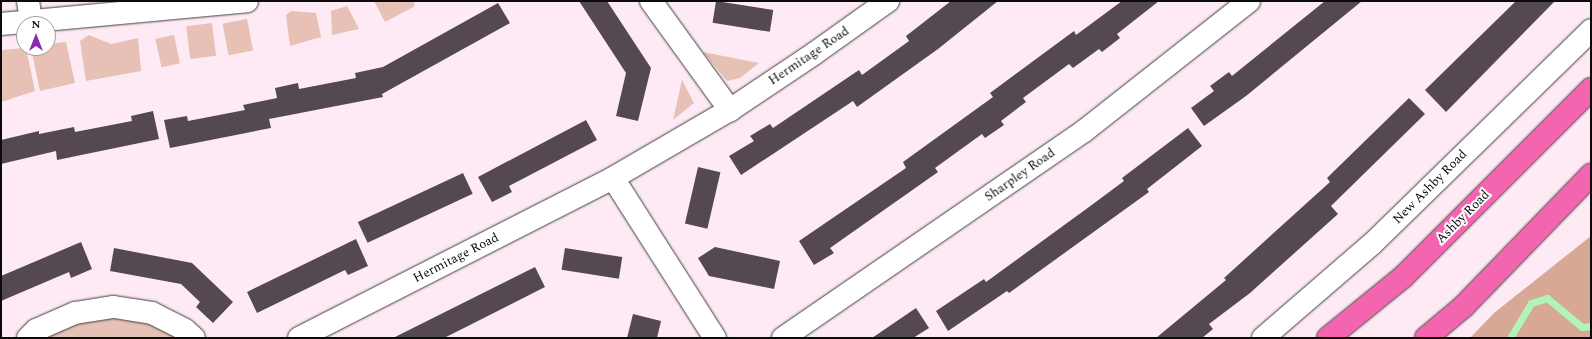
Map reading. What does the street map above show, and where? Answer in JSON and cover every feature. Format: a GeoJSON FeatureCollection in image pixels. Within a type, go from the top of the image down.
{"type":"FeatureCollection","features":[{"type":"Feature","properties":{"kind":"main road","name":"Ashby Road"},"geometry":{"type":"LineString","coordinates":[[1328,338],[1403,277],[1591,88]]}},
{"type":"Feature","properties":{"kind":"main road"},"geometry":{"type":"LineString","coordinates":[[1426,338],[1463,306],[1591,175]]}},
{"type":"Feature","properties":{"kind":"street"},"geometry":{"type":"LineString","coordinates":[[1,24],[30,10],[247,1]]}},
{"type":"Feature","properties":{"kind":"street"},"geometry":{"type":"LineString","coordinates":[[651,1],[730,110]]}},
{"type":"Feature","properties":{"kind":"street","name":"Hermitage Road"},"geometry":{"type":"LineString","coordinates":[[299,338],[613,178],[730,110],[815,54],[888,1]]}},
{"type":"Feature","properties":{"kind":"street","name":"Sharpley Road"},"geometry":{"type":"LineString","coordinates":[[783,338],[1084,131],[1249,1]]}},
{"type":"Feature","properties":{"kind":"street","name":"New Ashby Road"},"geometry":{"type":"LineString","coordinates":[[1263,338],[1372,244],[1591,30]]}},
{"type":"Feature","properties":{"kind":"street"},"geometry":{"type":"LineString","coordinates":[[613,178],[715,338]]}},
{"type":"Feature","properties":{"kind":"street"},"geometry":{"type":"LineString","coordinates":[[28,338],[36,330],[75,312],[114,307],[152,313],[185,330],[194,338]]}},
{"type":"Feature","properties":{"kind":"shaded area"},"geometry":{"type":"Polygon","coordinates":[[[374,1],[413,1],[415,6],[385,22],[374,1]]]}},
{"type":"Feature","properties":{"kind":"shaded area"},"geometry":{"type":"Polygon","coordinates":[[[347,6],[359,29],[332,35],[331,11],[347,6]]]}},
{"type":"Feature","properties":{"kind":"shaded area"},"geometry":{"type":"Polygon","coordinates":[[[291,11],[316,13],[321,37],[290,46],[286,15],[291,11]]]}},
{"type":"Feature","properties":{"kind":"shaded area"},"geometry":{"type":"Polygon","coordinates":[[[247,19],[253,50],[229,55],[222,24],[247,19]]]}},
{"type":"Feature","properties":{"kind":"shaded area"},"geometry":{"type":"Polygon","coordinates":[[[212,23],[216,56],[190,59],[186,26],[212,23]]]}},
{"type":"Feature","properties":{"kind":"shaded area"},"geometry":{"type":"Polygon","coordinates":[[[89,35],[111,44],[138,38],[141,71],[86,81],[80,41],[89,35]]]}},
{"type":"Feature","properties":{"kind":"shaded area"},"geometry":{"type":"Polygon","coordinates":[[[174,35],[180,63],[161,67],[155,39],[174,35]]]}},
{"type":"Feature","properties":{"kind":"shaded area"},"geometry":{"type":"Polygon","coordinates":[[[66,42],[75,83],[40,91],[33,56],[56,56],[56,43],[66,42]]]}},
{"type":"Feature","properties":{"kind":"shaded area"},"geometry":{"type":"Polygon","coordinates":[[[16,49],[16,56],[28,56],[35,91],[1,102],[1,50],[16,49]]]}},
{"type":"Feature","properties":{"kind":"shaded area"},"geometry":{"type":"Polygon","coordinates":[[[703,52],[759,63],[740,78],[727,81],[703,52]]]}},
{"type":"Feature","properties":{"kind":"shaded area"},"geometry":{"type":"Polygon","coordinates":[[[682,80],[694,103],[673,120],[682,80]]]}},
{"type":"Feature","properties":{"kind":"shaded area"},"geometry":{"type":"Polygon","coordinates":[[[1591,236],[1591,338],[1470,338],[1494,313],[1591,236]]]}},
{"type":"Feature","properties":{"kind":"shaded area"},"geometry":{"type":"Polygon","coordinates":[[[114,307],[194,338],[28,338],[114,307]]]}},
{"type":"Feature","properties":{"kind":"building"},"geometry":{"type":"Polygon","coordinates":[[[579,1],[607,1],[651,68],[638,121],[616,116],[626,73],[579,1]]]}},
{"type":"Feature","properties":{"kind":"building"},"geometry":{"type":"Polygon","coordinates":[[[716,1],[773,10],[770,32],[713,23],[716,1]]]}},
{"type":"Feature","properties":{"kind":"building"},"geometry":{"type":"Polygon","coordinates":[[[951,1],[998,1],[938,49],[857,107],[853,101],[741,175],[729,156],[754,141],[750,136],[770,124],[773,128],[859,70],[862,75],[909,41],[906,36],[951,1]]]}},
{"type":"Feature","properties":{"kind":"building"},"geometry":{"type":"Polygon","coordinates":[[[1122,1],[1159,1],[1117,34],[1120,38],[1102,52],[1099,49],[1073,68],[1069,64],[1023,98],[1026,102],[1001,121],[1004,125],[985,138],[982,134],[935,168],[938,172],[830,248],[834,253],[814,265],[799,241],[906,168],[903,162],[993,97],[990,93],[1074,31],[1076,35],[1122,1]]]}},
{"type":"Feature","properties":{"kind":"building"},"geometry":{"type":"Polygon","coordinates":[[[1325,1],[1362,1],[1246,96],[1204,126],[1191,108],[1214,91],[1210,86],[1229,72],[1232,76],[1325,1]]]}},
{"type":"Feature","properties":{"kind":"building"},"geometry":{"type":"Polygon","coordinates":[[[1516,1],[1555,1],[1446,112],[1425,90],[1516,1]]]}},
{"type":"Feature","properties":{"kind":"building"},"geometry":{"type":"Polygon","coordinates":[[[498,3],[510,23],[382,94],[383,97],[269,119],[271,128],[170,148],[164,120],[187,116],[188,121],[245,110],[243,105],[277,98],[275,88],[298,83],[299,89],[356,78],[355,73],[383,67],[498,3]]]}},
{"type":"Feature","properties":{"kind":"building"},"geometry":{"type":"Polygon","coordinates":[[[1409,98],[1425,114],[1331,206],[1338,214],[1250,293],[1209,324],[1213,329],[1202,338],[1156,338],[1226,280],[1224,278],[1330,182],[1327,178],[1409,98]]]}},
{"type":"Feature","properties":{"kind":"building"},"geometry":{"type":"Polygon","coordinates":[[[153,111],[159,139],[57,160],[56,151],[1,164],[1,140],[39,131],[39,134],[74,127],[75,132],[132,121],[131,116],[153,111]]]}},
{"type":"Feature","properties":{"kind":"building"},"geometry":{"type":"Polygon","coordinates":[[[586,120],[597,140],[509,186],[512,192],[492,202],[478,177],[586,120]]]}},
{"type":"Feature","properties":{"kind":"building"},"geometry":{"type":"Polygon","coordinates":[[[1188,128],[1202,146],[1147,189],[1149,192],[1009,293],[1007,291],[948,331],[936,311],[984,279],[986,282],[1124,181],[1122,178],[1188,128]]]}},
{"type":"Feature","properties":{"kind":"building"},"geometry":{"type":"Polygon","coordinates":[[[698,167],[720,172],[707,229],[685,224],[698,167]]]}},
{"type":"Feature","properties":{"kind":"building"},"geometry":{"type":"Polygon","coordinates":[[[463,173],[473,194],[368,243],[358,222],[463,173]]]}},
{"type":"Feature","properties":{"kind":"building"},"geometry":{"type":"Polygon","coordinates":[[[356,239],[368,266],[348,275],[345,270],[257,313],[247,292],[356,239]]]}},
{"type":"Feature","properties":{"kind":"building"},"geometry":{"type":"Polygon","coordinates":[[[81,242],[92,269],[71,278],[69,272],[1,301],[1,276],[81,242]]]}},
{"type":"Feature","properties":{"kind":"building"},"geometry":{"type":"Polygon","coordinates":[[[715,247],[780,261],[774,289],[709,276],[698,258],[715,247]]]}},
{"type":"Feature","properties":{"kind":"building"},"geometry":{"type":"Polygon","coordinates":[[[114,248],[192,263],[233,302],[213,323],[196,307],[200,302],[181,284],[110,271],[114,248]]]}},
{"type":"Feature","properties":{"kind":"building"},"geometry":{"type":"Polygon","coordinates":[[[565,248],[622,257],[619,279],[562,270],[565,248]]]}},
{"type":"Feature","properties":{"kind":"building"},"geometry":{"type":"Polygon","coordinates":[[[535,267],[545,287],[444,338],[393,338],[535,267]]]}},
{"type":"Feature","properties":{"kind":"building"},"geometry":{"type":"Polygon","coordinates":[[[916,308],[929,328],[913,338],[872,338],[916,308]]]}},
{"type":"Feature","properties":{"kind":"building"},"geometry":{"type":"Polygon","coordinates":[[[633,314],[661,321],[657,338],[627,338],[633,314]]]}},
{"type":"Feature","properties":{"kind":"waterway"},"geometry":{"type":"LineString","coordinates":[[1510,338],[1531,303],[1547,298],[1582,327],[1591,326]]}}]}
